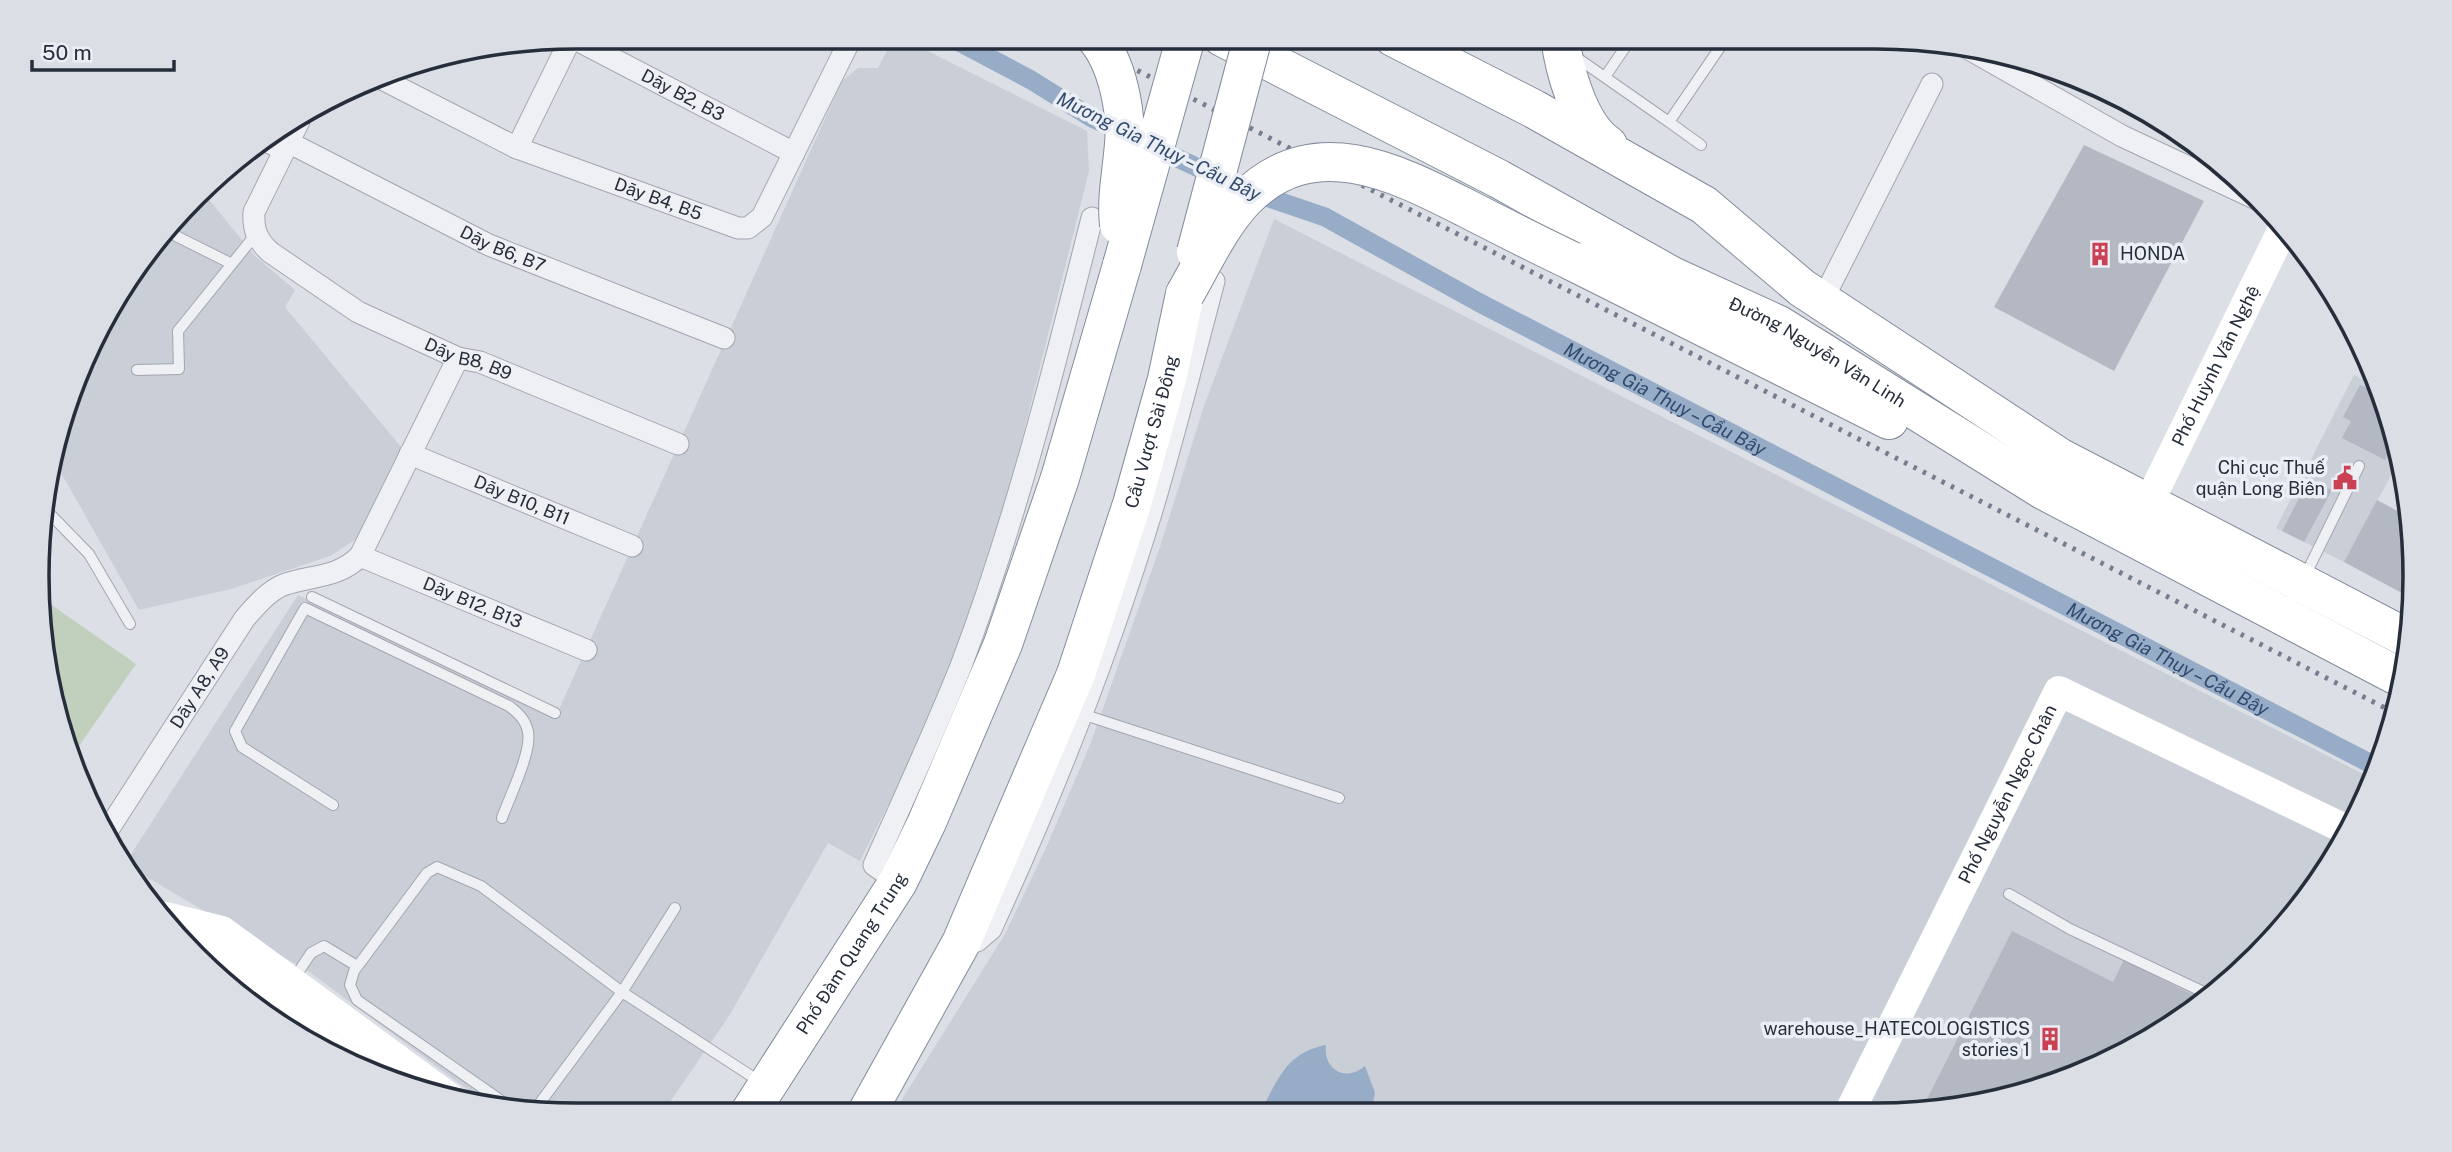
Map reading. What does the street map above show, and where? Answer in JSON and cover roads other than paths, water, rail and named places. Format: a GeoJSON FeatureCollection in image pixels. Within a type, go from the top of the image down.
{"type":"FeatureCollection","features":[{"type":"Feature","properties":{"kind":"highway"},"geometry":{"type":"LineString","coordinates":[[1103,49],[1118,87],[1125,141],[1117,206],[1122,265]]}},
{"type":"Feature","properties":{"kind":"highway"},"geometry":{"type":"LineString","coordinates":[[1122,265],[1183,49]]}},
{"type":"Feature","properties":{"kind":"highway","name":"Đường Nguyễn Văn Linh"},"geometry":{"type":"LineString","coordinates":[[1245,49],[1499,179],[1672,276],[1779,325],[2043,490],[2394,674]]}},
{"type":"Feature","properties":{"kind":"highway","name":"Cầu Vượt Sài Đồng"},"geometry":{"type":"LineString","coordinates":[[961,943],[1076,674],[1132,504],[1167,379],[1200,288],[1250,49]]}},
{"type":"Feature","properties":{"kind":"highway"},"geometry":{"type":"LineString","coordinates":[[1416,49],[1534,109],[1704,205],[1802,288],[2059,457],[2399,634]]}},
{"type":"Feature","properties":{"kind":"highway"},"geometry":{"type":"LineString","coordinates":[[1562,49],[1567,75],[1581,111],[1602,142],[1665,183]]}},
{"type":"Feature","properties":{"kind":"highway"},"geometry":{"type":"LineString","coordinates":[[1200,288],[1222,231],[1245,200],[1274,176],[1312,163],[1357,163],[1403,176],[1984,469],[2043,490]]}},
{"type":"Feature","properties":{"kind":"highway","name":"Phố Đàm Quang Trung"},"geometry":{"type":"LineString","coordinates":[[758,1101],[898,882],[943,783],[1008,631],[1060,478],[1122,265]]}},
{"type":"Feature","properties":{"kind":"highway"},"geometry":{"type":"LineString","coordinates":[[872,1103],[961,943]]}},
{"type":"Feature","properties":{"kind":"street"},"geometry":{"type":"LineString","coordinates":[[517,148],[565,49]]}},
{"type":"Feature","properties":{"kind":"street","name":"Dãy B2, B3"},"geometry":{"type":"LineString","coordinates":[[592,49],[794,153]]}},
{"type":"Feature","properties":{"kind":"street","name":"Dãy B4, B5"},"geometry":{"type":"LineString","coordinates":[[390,83],[517,148],[738,228],[748,228],[762,217],[794,153],[837,49]]}},
{"type":"Feature","properties":{"kind":"street"},"geometry":{"type":"LineString","coordinates":[[1992,62],[2122,136],[2231,187]]}},
{"type":"Feature","properties":{"kind":"street"},"geometry":{"type":"LineString","coordinates":[[1822,302],[1932,84]]}},
{"type":"Feature","properties":{"kind":"street"},"geometry":{"type":"LineString","coordinates":[[256,234],[254,212],[294,131]]}},
{"type":"Feature","properties":{"kind":"street","name":"Dãy B6, B7"},"geometry":{"type":"LineString","coordinates":[[276,143],[472,238],[724,338]]}},
{"type":"Feature","properties":{"kind":"street"},"geometry":{"type":"LineString","coordinates":[[898,882],[874,865],[929,743],[999,558],[1055,365],[1093,218]]}},
{"type":"Feature","properties":{"kind":"street","name":"Dãy B8, B9"},"geometry":{"type":"LineString","coordinates":[[256,234],[270,252],[358,312],[458,359],[480,362],[678,444]]}},
{"type":"Feature","properties":{"kind":"street","name":"Phố Huỳnh Văn Nghệ"},"geometry":{"type":"LineString","coordinates":[[2148,505],[2279,237]]}},
{"type":"Feature","properties":{"kind":"street"},"geometry":{"type":"LineString","coordinates":[[961,943],[976,942],[991,929],[1040,821],[1082,714],[1152,508],[1200,288]]}},
{"type":"Feature","properties":{"kind":"street"},"geometry":{"type":"LineString","coordinates":[[360,556],[458,359]]}},
{"type":"Feature","properties":{"kind":"street","name":"Dãy B10, B11"},"geometry":{"type":"LineString","coordinates":[[410,454],[632,547]]}},
{"type":"Feature","properties":{"kind":"street","name":"Dãy A8, A9"},"geometry":{"type":"LineString","coordinates":[[111,824],[245,618],[262,598],[283,585],[323,577],[351,565],[360,556]]}},
{"type":"Feature","properties":{"kind":"street","name":"Dãy B12, B13"},"geometry":{"type":"LineString","coordinates":[[360,556],[586,650]]}},
{"type":"Feature","properties":{"kind":"street","name":"Phố Nguyễn Ngọc Chân"},"geometry":{"type":"LineString","coordinates":[[1854,1103],[2059,691],[2339,826]]}},
{"type":"Feature","properties":{"kind":"street"},"geometry":{"type":"LineString","coordinates":[[177,920],[222,931],[291,982],[309,1019],[335,1045]]}},
{"type":"Feature","properties":{"kind":"street"},"geometry":{"type":"LineString","coordinates":[[221,965],[309,1019],[411,1076]]}},
{"type":"Feature","properties":{"kind":"lane"},"geometry":{"type":"LineString","coordinates":[[1570,49],[1701,145]]}},
{"type":"Feature","properties":{"kind":"lane"},"geometry":{"type":"LineString","coordinates":[[1605,77],[1624,49]]}},
{"type":"Feature","properties":{"kind":"lane"},"geometry":{"type":"LineString","coordinates":[[1670,122],[1719,49]]}},
{"type":"Feature","properties":{"kind":"lane"},"geometry":{"type":"LineString","coordinates":[[137,370],[179,369],[178,331],[256,234]]}},
{"type":"Feature","properties":{"kind":"lane"},"geometry":{"type":"LineString","coordinates":[[175,235],[232,264]]}},
{"type":"Feature","properties":{"kind":"lane"},"geometry":{"type":"LineString","coordinates":[[2301,583],[2359,466]]}},
{"type":"Feature","properties":{"kind":"lane"},"geometry":{"type":"LineString","coordinates":[[53,517],[89,554],[130,624]]}},
{"type":"Feature","properties":{"kind":"lane"},"geometry":{"type":"LineString","coordinates":[[323,577],[235,731],[242,747],[333,805]]}},
{"type":"Feature","properties":{"kind":"lane"},"geometry":{"type":"LineString","coordinates":[[312,597],[555,713]]}},
{"type":"Feature","properties":{"kind":"lane"},"geometry":{"type":"LineString","coordinates":[[305,608],[509,706],[522,717],[529,733],[527,748],[502,818]]}},
{"type":"Feature","properties":{"kind":"lane"},"geometry":{"type":"LineString","coordinates":[[1082,714],[1339,798]]}},
{"type":"Feature","properties":{"kind":"lane"},"geometry":{"type":"LineString","coordinates":[[495,1096],[357,1000],[350,985],[358,966],[428,873],[437,867],[481,886],[622,992],[758,1101]]}},
{"type":"Feature","properties":{"kind":"lane"},"geometry":{"type":"LineString","coordinates":[[2009,894],[2070,929],[2201,991]]}},
{"type":"Feature","properties":{"kind":"lane"},"geometry":{"type":"LineString","coordinates":[[545,1102],[622,992],[675,908]]}},
{"type":"Feature","properties":{"kind":"lane"},"geometry":{"type":"LineString","coordinates":[[291,982],[311,953],[324,946],[358,966]]}},
{"type":"Feature","properties":{"kind":"water"},"geometry":{"type":"Polygon","coordinates":[[[1326,1045],[1328,1061],[1337,1071],[1343,1073],[1357,1071],[1365,1066],[1375,1093],[1373,1103],[1265,1103],[1284,1070],[1301,1054],[1326,1045]]]}},
{"type":"Feature","properties":{"kind":"waterway","name":"Mương Gia Thụy – Cầu Bây"},"geometry":{"type":"LineString","coordinates":[[973,49],[1031,80],[1092,118],[1222,179]]}},
{"type":"Feature","properties":{"kind":"waterway","name":"Mương Gia Thụy – Cầu Bây"},"geometry":{"type":"LineString","coordinates":[[1249,191],[1325,217],[1478,302],[2369,763]]}},
{"type":"Feature","properties":{"kind":"railway"},"geometry":{"type":"LineString","coordinates":[[1095,49],[2386,708]]}},
{"type":"Feature","properties":{"kind":"place","name":"HONDA"},"geometry":{"type":"Point","coordinates":[2100,254]}},
{"type":"Feature","properties":{"kind":"place","name":"Chi cục Thuế quận Long Biên"},"geometry":{"type":"Point","coordinates":[2345,478]}},
{"type":"Feature","properties":{"kind":"place","name":"warehouse_HATECOLOGISTICS stories 1"},"geometry":{"type":"Point","coordinates":[2050,1039]}}]}
